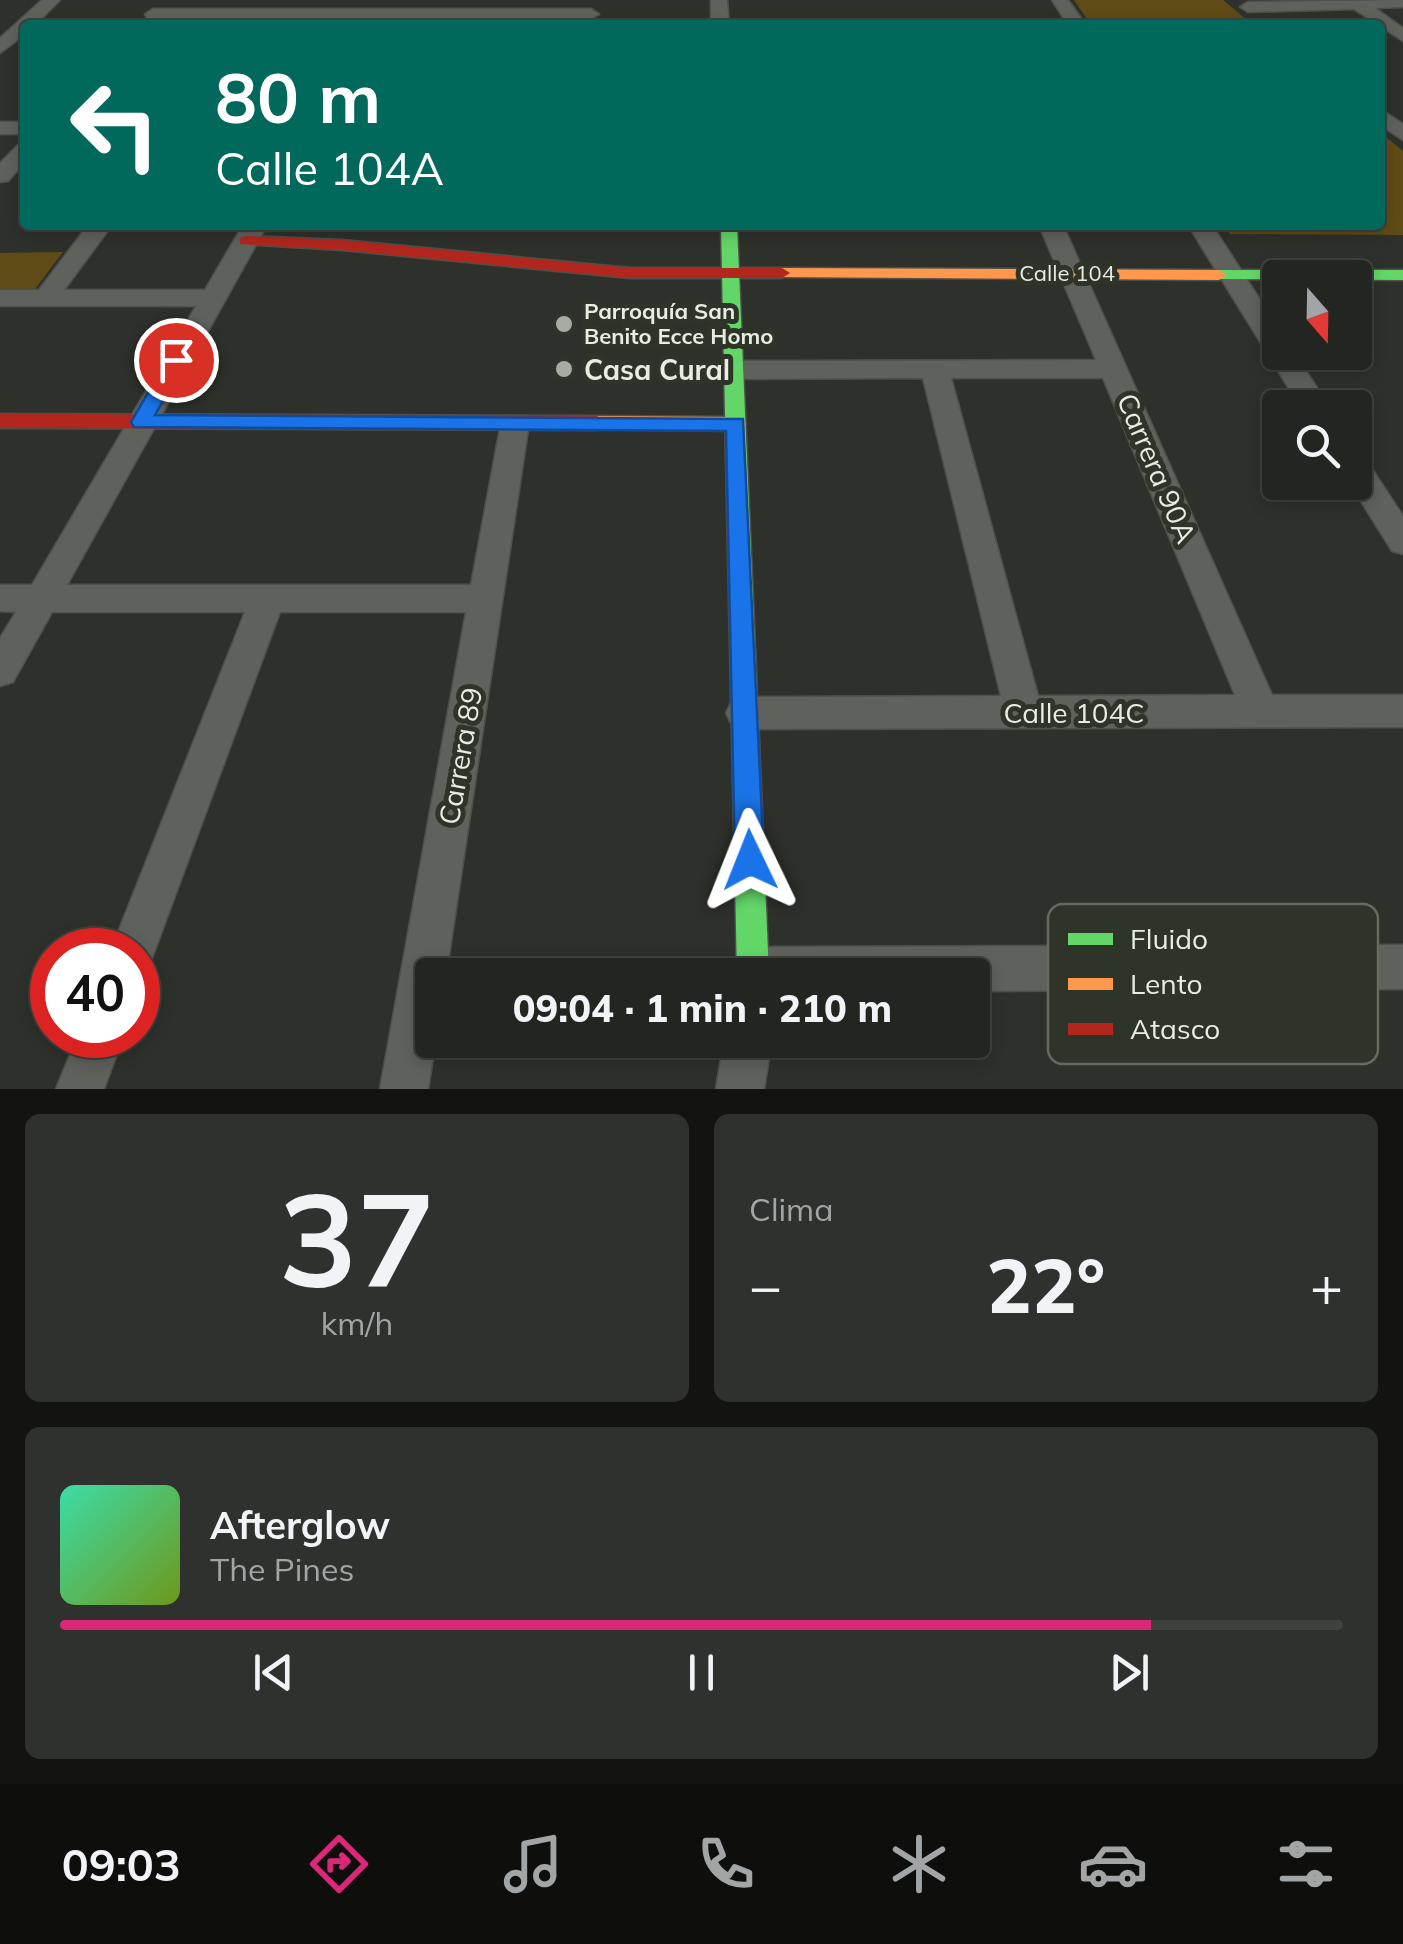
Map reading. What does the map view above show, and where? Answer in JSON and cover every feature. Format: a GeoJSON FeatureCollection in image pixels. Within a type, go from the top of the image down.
{"type":"FeatureCollection","features":[{"type":"Feature","properties":{"kind":"street"},"geometry":{"type":"LineString","coordinates":[[30,20],[52,0]]}},
{"type":"Feature","properties":{"kind":"street"},"geometry":{"type":"LineString","coordinates":[[148,20],[166,0]]}},
{"type":"Feature","properties":{"kind":"street"},"geometry":{"type":"LineString","coordinates":[[1243,4],[1403,2]]}},
{"type":"Feature","properties":{"kind":"street"},"geometry":{"type":"LineString","coordinates":[[1243,4],[1263,20]]}},
{"type":"Feature","properties":{"kind":"street"},"geometry":{"type":"LineString","coordinates":[[1357,4],[1380,20]]}},
{"type":"Feature","properties":{"kind":"street"},"geometry":{"type":"LineString","coordinates":[[148,20],[255,20],[372,12],[482,19],[591,13]]}},
{"type":"Feature","properties":{"kind":"street"},"geometry":{"type":"LineString","coordinates":[[0,48],[20,30]]}},
{"type":"Feature","properties":{"kind":"street"},"geometry":{"type":"LineString","coordinates":[[0,176],[20,154]]}},
{"type":"Feature","properties":{"kind":"street"},"geometry":{"type":"LineString","coordinates":[[46,298],[96,230]]}},
{"type":"Feature","properties":{"kind":"street"},"geometry":{"type":"LineString","coordinates":[[730,230],[752,958]]}},
{"type":"Feature","properties":{"kind":"street","name":"Carrera 90A"},"geometry":{"type":"LineString","coordinates":[[1053,230],[1260,711]]}},
{"type":"Feature","properties":{"kind":"street"},"geometry":{"type":"LineString","coordinates":[[1203,230],[1262,324]]}},
{"type":"Feature","properties":{"kind":"street"},"geometry":{"type":"LineString","coordinates":[[0,671],[251,233]]}},
{"type":"Feature","properties":{"kind":"street","name":"Calle 104"},"geometry":{"type":"LineString","coordinates":[[251,233],[560,269],[731,274],[1070,272],[1400,278]]}},
{"type":"Feature","properties":{"kind":"street"},"geometry":{"type":"LineString","coordinates":[[0,298],[212,298]]}},
{"type":"Feature","properties":{"kind":"street"},"geometry":{"type":"LineString","coordinates":[[734,370],[1115,370]]}},
{"type":"Feature","properties":{"kind":"street"},"geometry":{"type":"LineString","coordinates":[[935,370],[1024,712]]}},
{"type":"Feature","properties":{"kind":"street"},"geometry":{"type":"LineString","coordinates":[[0,421],[736,424]]}},
{"type":"Feature","properties":{"kind":"street","name":"Carrera 89"},"geometry":{"type":"LineString","coordinates":[[404,1089],[516,423]]}},
{"type":"Feature","properties":{"kind":"street"},"geometry":{"type":"LineString","coordinates":[[1372,493],[1401,535]]}},
{"type":"Feature","properties":{"kind":"street"},"geometry":{"type":"LineString","coordinates":[[0,598],[486,599]]}},
{"type":"Feature","properties":{"kind":"street"},"geometry":{"type":"LineString","coordinates":[[142,928],[268,598]]}},
{"type":"Feature","properties":{"kind":"street","name":"Calle 104C"},"geometry":{"type":"LineString","coordinates":[[744,712],[1403,711]]}},
{"type":"Feature","properties":{"kind":"street"},"geometry":{"type":"LineString","coordinates":[[1378,967],[1403,967]]}},
{"type":"Feature","properties":{"kind":"street"},"geometry":{"type":"LineString","coordinates":[[990,971],[1048,970]]}},
{"type":"Feature","properties":{"kind":"street"},"geometry":{"type":"LineString","coordinates":[[80,1089],[92,1058]]}},
{"type":"Feature","properties":{"kind":"shaded area"},"geometry":{"type":"Polygon","coordinates":[[[1074,0],[1223,0],[1247,20],[1088,20],[1074,0]]]}},
{"type":"Feature","properties":{"kind":"shaded area"},"geometry":{"type":"Polygon","coordinates":[[[1385,136],[1403,151],[1403,235],[1230,234],[1227,230],[1385,230],[1385,136]]]}},
{"type":"Feature","properties":{"kind":"shaded area"},"geometry":{"type":"Polygon","coordinates":[[[63,252],[35,289],[0,289],[0,253],[63,252]]]}},
{"type":"Feature","properties":{"kind":"traffic: fast"},"geometry":{"type":"LineString","coordinates":[[729,230],[752,958]]}},
{"type":"Feature","properties":{"kind":"traffic: fast"},"geometry":{"type":"LineString","coordinates":[[1219,275],[1403,275]]}},
{"type":"Feature","properties":{"kind":"traffic: slow"},"geometry":{"type":"LineString","coordinates":[[782,273],[1219,275]]}},
{"type":"Feature","properties":{"kind":"traffic: slow"},"geometry":{"type":"LineString","coordinates":[[597,423],[736,424]]}},
{"type":"Feature","properties":{"kind":"traffic: jam"},"geometry":{"type":"LineString","coordinates":[[246,241],[342,245],[630,273],[782,273]]}},
{"type":"Feature","properties":{"kind":"traffic: jam"},"geometry":{"type":"LineString","coordinates":[[0,421],[597,423]]}},
{"type":"Feature","properties":{"kind":"place","name":"Parroquía San Benito Ecce Homo"},"geometry":{"type":"Point","coordinates":[564,324]}},
{"type":"Feature","properties":{"kind":"place","name":"Casa Cural"},"geometry":{"type":"Point","coordinates":[564,369]}},
{"type":"Feature","properties":{"kind":"route"},"geometry":{"type":"LineString","coordinates":[[176,360],[141,422],[736,424],[750,860]]}}]}
